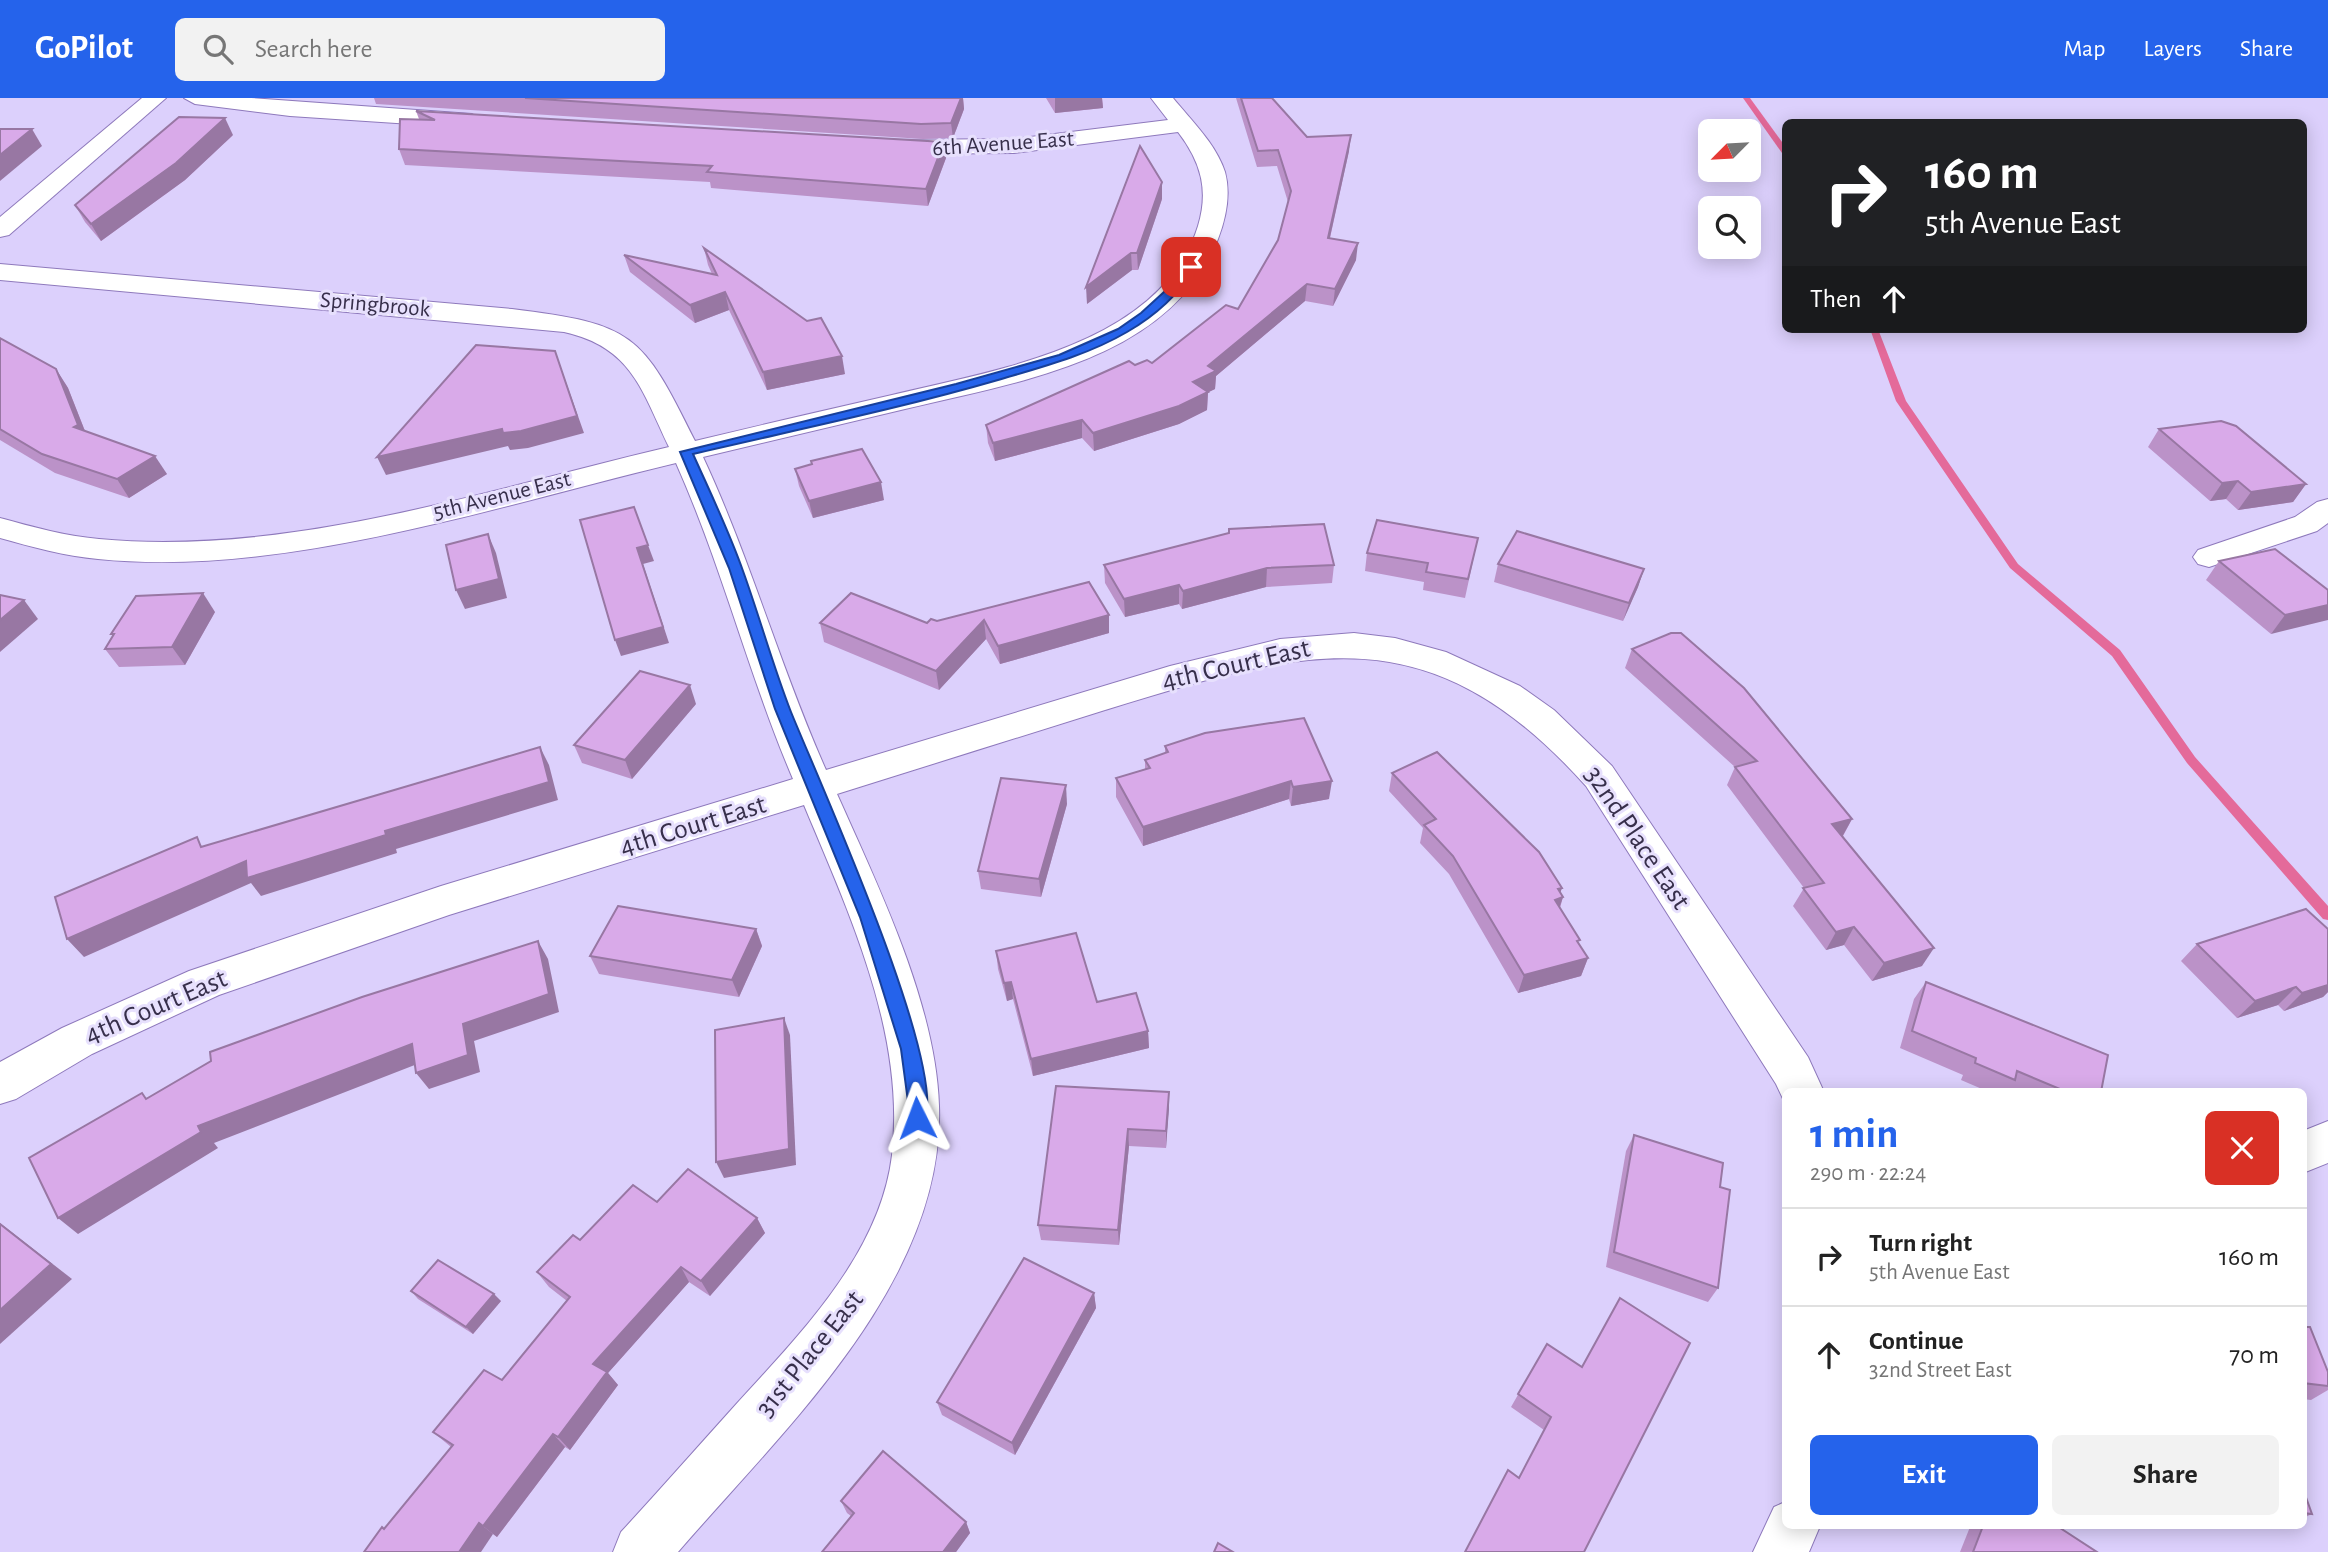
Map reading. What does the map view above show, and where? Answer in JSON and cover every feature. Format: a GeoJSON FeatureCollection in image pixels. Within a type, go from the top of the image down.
{"type":"FeatureCollection","features":[{"type":"Feature","properties":{"kind":"street"},"geometry":{"type":"LineString","coordinates":[[0,230],[155,98]]}},
{"type":"Feature","properties":{"kind":"street"},"geometry":{"type":"LineString","coordinates":[[195,98],[290,109],[494,122]]}},
{"type":"Feature","properties":{"kind":"street","name":"5th Avenue East"},"geometry":{"type":"LineString","coordinates":[[0,528],[47,540],[125,550],[168,551],[258,546],[396,522],[998,377],[1063,357],[1122,331],[1145,316],[1180,284],[1206,234],[1214,195],[1213,172],[1162,98]]}},
{"type":"Feature","properties":{"kind":"street","name":"6th Avenue East"},"geometry":{"type":"LineString","coordinates":[[870,146],[923,149],[1014,146],[1182,125]]}},
{"type":"Feature","properties":{"kind":"street","name":"Springbrook"},"geometry":{"type":"LineString","coordinates":[[0,272],[512,317],[576,326],[603,335],[624,348],[640,363],[686,452]]}},
{"type":"Feature","properties":{"kind":"street","name":"31st Place East"},"geometry":{"type":"LineString","coordinates":[[641,1552],[831,1336],[872,1277],[900,1216],[915,1157],[918,1098],[910,1049],[868,917],[783,709],[735,568],[686,452]]}},
{"type":"Feature","properties":{"kind":"street"},"geometry":{"type":"LineString","coordinates":[[2209,557],[2306,524],[2328,509]]}},
{"type":"Feature","properties":{"kind":"street","name":"4th Court East"},"geometry":{"type":"LineString","coordinates":[[0,1085],[77,1041],[204,984],[441,902],[816,789],[1182,674],[1269,652],[1315,646],[1350,645],[1409,652]]}},
{"type":"Feature","properties":{"kind":"street","name":"32nd Place East"},"geometry":{"type":"LineString","coordinates":[[1409,652],[1455,668],[1497,688],[1536,713],[1571,743],[1598,776],[1792,1071],[1800,1088]]}},
{"type":"Feature","properties":{"kind":"street"},"geometry":{"type":"LineString","coordinates":[[2307,1150],[2328,1142]]}},
{"type":"Feature","properties":{"kind":"street"},"geometry":{"type":"LineString","coordinates":[[1781,1552],[1792,1529]]}},
{"type":"Feature","properties":{"kind":"building"},"geometry":{"type":"Polygon","coordinates":[[[525,98],[961,98],[951,123],[921,124],[525,98]]]}},
{"type":"Feature","properties":{"kind":"building"},"geometry":{"type":"Polygon","coordinates":[[[1241,98],[1272,98],[1307,137],[1351,135],[1328,238],[1358,243],[1335,289],[1307,284],[1208,366],[1216,371],[1193,382],[1208,392],[1179,406],[1093,433],[1082,420],[993,443],[986,425],[1129,361],[1135,365],[1147,360],[1152,363],[1226,305],[1238,309],[1278,240],[1291,191],[1278,150],[1258,151],[1241,98]]]}},
{"type":"Feature","properties":{"kind":"building"},"geometry":{"type":"Polygon","coordinates":[[[416,111],[944,142],[926,189],[707,172],[712,166],[399,149],[400,119],[435,120],[416,111]]]}},
{"type":"Feature","properties":{"kind":"building"},"geometry":{"type":"Polygon","coordinates":[[[179,117],[225,118],[176,163],[91,224],[75,205],[179,117]]]}},
{"type":"Feature","properties":{"kind":"building"},"geometry":{"type":"Polygon","coordinates":[[[0,129],[32,129],[0,155],[0,129]]]}},
{"type":"Feature","properties":{"kind":"building"},"geometry":{"type":"Polygon","coordinates":[[[1140,146],[1162,182],[1137,253],[1131,253],[1086,287],[1140,146]]]}},
{"type":"Feature","properties":{"kind":"building"},"geometry":{"type":"Polygon","coordinates":[[[704,248],[807,321],[821,318],[842,356],[763,372],[725,292],[690,305],[624,255],[717,275],[704,248]]]}},
{"type":"Feature","properties":{"kind":"building"},"geometry":{"type":"Polygon","coordinates":[[[0,338],[56,369],[78,425],[74,427],[155,456],[117,479],[42,454],[0,429],[0,338]]]}},
{"type":"Feature","properties":{"kind":"building"},"geometry":{"type":"Polygon","coordinates":[[[476,345],[555,351],[577,416],[521,431],[503,433],[502,429],[377,457],[476,345]]]}},
{"type":"Feature","properties":{"kind":"building"},"geometry":{"type":"Polygon","coordinates":[[[2221,421],[2236,426],[2306,484],[2251,492],[2238,481],[2222,483],[2159,429],[2221,421]]]}},
{"type":"Feature","properties":{"kind":"building"},"geometry":{"type":"Polygon","coordinates":[[[862,449],[881,482],[809,501],[795,469],[812,464],[811,461],[862,449]]]}},
{"type":"Feature","properties":{"kind":"building"},"geometry":{"type":"Polygon","coordinates":[[[634,507],[648,545],[637,548],[663,627],[615,640],[580,520],[634,507]]]}},
{"type":"Feature","properties":{"kind":"building"},"geometry":{"type":"Polygon","coordinates":[[[1377,520],[1478,538],[1468,579],[1426,572],[1428,563],[1367,553],[1377,520]]]}},
{"type":"Feature","properties":{"kind":"building"},"geometry":{"type":"Polygon","coordinates":[[[1324,524],[1334,565],[1267,568],[1183,591],[1179,585],[1124,599],[1104,565],[1229,533],[1229,529],[1324,524]]]}},
{"type":"Feature","properties":{"kind":"building"},"geometry":{"type":"Polygon","coordinates":[[[1517,531],[1644,569],[1629,603],[1498,564],[1517,531]]]}},
{"type":"Feature","properties":{"kind":"building"},"geometry":{"type":"Polygon","coordinates":[[[488,534],[499,579],[456,590],[446,545],[488,534]]]}},
{"type":"Feature","properties":{"kind":"building"},"geometry":{"type":"Polygon","coordinates":[[[2275,549],[2328,590],[2328,605],[2285,615],[2219,561],[2275,549]]]}},
{"type":"Feature","properties":{"kind":"building"},"geometry":{"type":"Polygon","coordinates":[[[1089,582],[1109,615],[998,646],[984,620],[936,671],[820,623],[851,593],[927,623],[931,619],[937,621],[1089,582]]]}},
{"type":"Feature","properties":{"kind":"building"},"geometry":{"type":"Polygon","coordinates":[[[203,593],[172,647],[105,649],[114,634],[111,634],[136,596],[203,593]]]}},
{"type":"Feature","properties":{"kind":"building"},"geometry":{"type":"Polygon","coordinates":[[[0,595],[24,600],[0,620],[0,595]]]}},
{"type":"Feature","properties":{"kind":"building"},"geometry":{"type":"Polygon","coordinates":[[[1671,633],[1681,633],[1744,688],[1852,819],[1832,824],[1934,948],[1884,963],[1854,927],[1836,932],[1803,888],[1824,883],[1735,767],[1757,761],[1632,649],[1671,633]]]}},
{"type":"Feature","properties":{"kind":"building"},"geometry":{"type":"Polygon","coordinates":[[[640,671],[690,685],[625,760],[574,745],[640,671]]]}},
{"type":"Feature","properties":{"kind":"building"},"geometry":{"type":"Polygon","coordinates":[[[1304,718],[1332,781],[1293,787],[1291,781],[1143,827],[1116,778],[1150,768],[1145,760],[1168,752],[1165,746],[1205,733],[1304,718]]]}},
{"type":"Feature","properties":{"kind":"building"},"geometry":{"type":"Polygon","coordinates":[[[540,747],[549,782],[385,831],[386,835],[247,878],[246,861],[67,939],[55,897],[197,837],[201,847],[540,747]]]}},
{"type":"Feature","properties":{"kind":"building"},"geometry":{"type":"Polygon","coordinates":[[[1437,752],[1539,852],[1562,888],[1558,889],[1563,897],[1555,900],[1588,958],[1524,975],[1453,856],[1424,825],[1436,819],[1392,773],[1437,752]]]}},
{"type":"Feature","properties":{"kind":"building"},"geometry":{"type":"Polygon","coordinates":[[[1001,778],[1066,785],[1039,879],[978,871],[1001,778]]]}},
{"type":"Feature","properties":{"kind":"building"},"geometry":{"type":"Polygon","coordinates":[[[618,906],[756,929],[732,980],[590,956],[618,906]]]}},
{"type":"Feature","properties":{"kind":"building"},"geometry":{"type":"Polygon","coordinates":[[[2306,909],[2328,929],[2328,985],[2302,993],[2296,987],[2255,1001],[2197,944],[2306,909]]]}},
{"type":"Feature","properties":{"kind":"building"},"geometry":{"type":"Polygon","coordinates":[[[1076,933],[1097,1002],[1136,993],[1148,1031],[1031,1059],[1011,982],[1004,983],[996,951],[1076,933]]]}},
{"type":"Feature","properties":{"kind":"building"},"geometry":{"type":"Polygon","coordinates":[[[538,941],[549,994],[463,1024],[468,1055],[416,1073],[412,1044],[198,1126],[201,1132],[58,1218],[29,1158],[142,1093],[146,1099],[211,1061],[210,1052],[362,997],[538,941]]]}},
{"type":"Feature","properties":{"kind":"building"},"geometry":{"type":"Polygon","coordinates":[[[1926,982],[2108,1055],[2102,1088],[2057,1088],[2017,1071],[2015,1080],[1975,1063],[1976,1058],[1912,1031],[1926,982]]]}},
{"type":"Feature","properties":{"kind":"building"},"geometry":{"type":"Polygon","coordinates":[[[784,1018],[789,1149],[716,1162],[715,1030],[784,1018]]]}},
{"type":"Feature","properties":{"kind":"building"},"geometry":{"type":"Polygon","coordinates":[[[1056,1086],[1169,1092],[1166,1131],[1128,1129],[1118,1230],[1038,1225],[1056,1086]]]}},
{"type":"Feature","properties":{"kind":"building"},"geometry":{"type":"Polygon","coordinates":[[[1634,1135],[1723,1163],[1720,1187],[1730,1190],[1718,1288],[1614,1252],[1634,1135]]]}},
{"type":"Feature","properties":{"kind":"building"},"geometry":{"type":"Polygon","coordinates":[[[688,1169],[757,1218],[701,1281],[681,1267],[593,1364],[607,1372],[558,1437],[553,1434],[483,1526],[479,1523],[459,1552],[364,1552],[382,1527],[384,1529],[453,1445],[433,1432],[484,1370],[502,1380],[570,1297],[537,1272],[573,1235],[580,1240],[633,1185],[657,1202],[688,1169]]]}},
{"type":"Feature","properties":{"kind":"building"},"geometry":{"type":"Polygon","coordinates":[[[0,1224],[51,1264],[0,1310],[0,1224]]]}},
{"type":"Feature","properties":{"kind":"building"},"geometry":{"type":"Polygon","coordinates":[[[1024,1258],[1094,1293],[1012,1443],[937,1402],[1024,1258]]]}},
{"type":"Feature","properties":{"kind":"building"},"geometry":{"type":"Polygon","coordinates":[[[438,1260],[494,1294],[466,1327],[411,1291],[438,1260]]]}},
{"type":"Feature","properties":{"kind":"building"},"geometry":{"type":"Polygon","coordinates":[[[1620,1298],[1690,1343],[1584,1552],[1465,1552],[1508,1470],[1519,1478],[1551,1417],[1518,1394],[1547,1344],[1582,1367],[1620,1298]]]}},
{"type":"Feature","properties":{"kind":"building"},"geometry":{"type":"Polygon","coordinates":[[[2307,1327],[2310,1327],[2328,1372],[2328,1386],[2307,1383],[2307,1327]]]}},
{"type":"Feature","properties":{"kind":"building"},"geometry":{"type":"Polygon","coordinates":[[[883,1451],[966,1522],[943,1552],[822,1552],[854,1513],[841,1501],[883,1451]]]}},
{"type":"Feature","properties":{"kind":"building"},"geometry":{"type":"Polygon","coordinates":[[[2307,1500],[2312,1514],[2307,1513],[2307,1500]]]}},
{"type":"Feature","properties":{"kind":"building"},"geometry":{"type":"Polygon","coordinates":[[[1982,1529],[2062,1529],[2097,1552],[1973,1552],[1982,1529]]]}},
{"type":"Feature","properties":{"kind":"building"},"geometry":{"type":"Polygon","coordinates":[[[1218,1543],[1233,1552],[1214,1552],[1218,1543]]]}},
{"type":"Feature","properties":{"kind":"waterway"},"geometry":{"type":"LineString","coordinates":[[1746,98],[1782,147]]}},
{"type":"Feature","properties":{"kind":"waterway"},"geometry":{"type":"LineString","coordinates":[[1876,333],[1901,401],[2014,566],[2116,653],[2191,760],[2328,915]]}},
{"type":"Feature","properties":{"kind":"route"},"geometry":{"type":"LineString","coordinates":[[917,1118],[918,1098],[910,1049],[868,917],[783,709],[735,568],[686,452],[960,387],[1063,357],[1094,345],[1145,316],[1180,284],[1191,267]]}}]}
